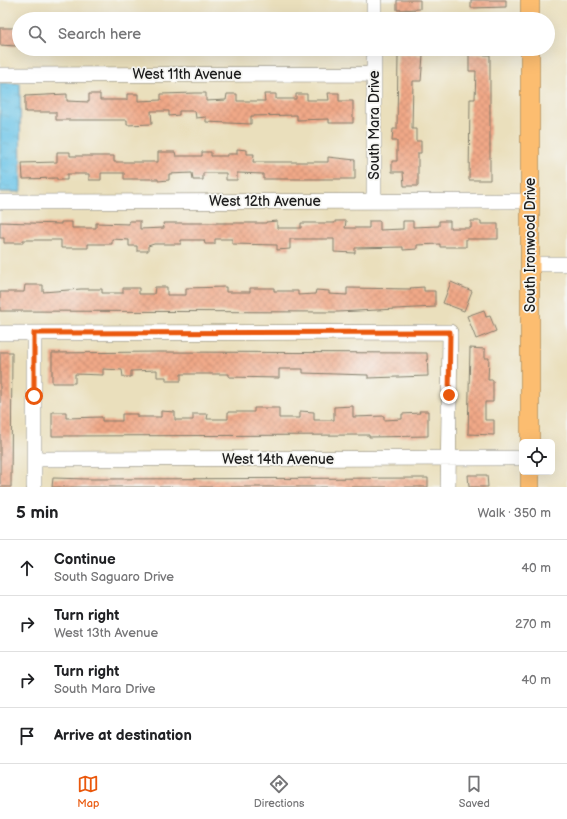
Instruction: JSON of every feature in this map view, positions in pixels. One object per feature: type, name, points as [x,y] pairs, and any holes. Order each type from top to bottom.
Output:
[{"type":"main road","points":[[530,0],[530,12]]},
{"type":"main road","name":"South Ironwood Drive","points":[[530,56],[530,439]]},
{"type":"main road","points":[[530,475],[530,487]]},
{"type":"street","points":[[374,0],[374,12]]},
{"type":"street","name":"South Mara Drive","points":[[374,56],[374,201]]},
{"type":"street","name":"West 11th Avenue","points":[[0,75],[374,74]]},
{"type":"street","name":"West 12th Avenue","points":[[0,202],[530,201]]},
{"type":"street","points":[[530,264],[567,264]]},
{"type":"street","points":[[0,333],[450,332],[448,487]]},
{"type":"street","points":[[34,333],[34,487]]},
{"type":"street","name":"West 14th Avenue","points":[[34,459],[519,458]]},
{"type":"water","points":[[0,83],[20,83],[21,192],[0,192]]},
{"type":"building","points":[[397,0],[420,0],[420,9],[397,10]]},
{"type":"building","points":[[471,0],[506,0],[506,7],[471,8]]},
{"type":"building","points":[[0,28],[12,28],[12,46],[0,45]]},
{"type":"building","points":[[398,56],[423,56],[421,81],[413,81],[412,129],[416,129],[416,141],[421,141],[421,153],[418,153],[418,186],[404,186],[403,172],[392,172],[392,161],[397,161],[397,141],[392,141],[393,129],[397,129]]},
{"type":"building","points":[[469,56],[490,56],[490,180],[469,180],[470,99],[475,99],[476,71],[469,71]]},
{"type":"building","points":[[206,93],[206,101],[226,100],[227,94],[237,94],[237,101],[265,101],[264,94],[276,94],[276,99],[296,99],[296,94],[307,94],[307,100],[329,100],[328,93],[339,93],[339,101],[353,101],[353,123],[329,123],[329,119],[297,120],[297,115],[251,116],[251,124],[206,122],[206,117],[196,118],[195,111],[179,111],[179,115],[169,116],[169,111],[151,111],[152,124],[127,125],[127,120],[56,120],[56,112],[25,112],[25,96],[67,94],[67,101],[89,102],[89,94],[100,94],[100,100],[127,100],[127,94],[138,94],[138,101],[161,100],[161,94]]},
{"type":"building","points":[[237,149],[247,150],[247,154],[254,154],[253,162],[328,162],[328,157],[355,160],[355,179],[263,179],[263,174],[237,173],[237,180],[226,180],[226,173],[203,173],[203,180],[193,180],[192,173],[169,174],[169,180],[158,181],[158,179],[124,179],[124,173],[101,173],[101,180],[89,180],[89,174],[67,174],[67,180],[57,180],[57,178],[23,179],[22,163],[57,162],[57,152],[70,152],[70,156],[114,156],[114,162],[158,162],[158,152],[175,152],[176,156],[202,156],[202,152],[211,152],[211,156],[227,156],[227,154],[237,154]]},
{"type":"building","points":[[129,221],[140,221],[140,229],[164,228],[163,223],[266,223],[277,221],[277,228],[301,228],[301,223],[335,223],[335,221],[346,221],[345,228],[369,228],[369,221],[380,221],[380,230],[403,229],[403,221],[413,221],[413,227],[439,226],[439,221],[450,221],[450,228],[471,228],[471,221],[481,221],[481,224],[498,224],[498,239],[466,239],[466,247],[440,247],[440,244],[417,245],[417,249],[403,250],[403,247],[355,248],[355,253],[334,252],[334,239],[290,239],[290,249],[277,250],[277,245],[232,244],[232,239],[215,239],[215,244],[205,244],[204,240],[181,240],[181,244],[154,244],[148,246],[148,251],[137,251],[137,246],[129,246],[129,240],[112,239],[112,244],[88,244],[88,248],[61,248],[61,240],[23,240],[23,243],[4,243],[4,238],[0,238],[0,222],[61,224],[61,222],[72,222],[72,228],[96,228],[96,223],[129,224]]},
{"type":"building","points":[[451,282],[472,291],[464,311],[443,303]]},
{"type":"building","points":[[25,285],[43,285],[43,292],[102,289],[102,293],[123,293],[123,288],[139,288],[139,294],[154,294],[155,287],[167,287],[167,295],[186,295],[186,288],[226,287],[226,292],[250,292],[250,288],[274,288],[274,291],[298,291],[298,295],[315,294],[316,290],[329,291],[329,294],[347,295],[347,288],[411,289],[410,288],[424,287],[424,291],[435,291],[435,307],[338,312],[0,311],[0,292],[24,292]]},
{"type":"building","points":[[484,310],[486,317],[490,316],[496,331],[476,339],[467,316]]},
{"type":"building","points":[[470,348],[485,349],[485,358],[489,358],[488,380],[493,380],[493,402],[485,402],[485,420],[494,420],[494,435],[468,434]]},
{"type":"building","points":[[0,352],[12,352],[11,487],[0,487]]},
{"type":"building","points":[[52,353],[427,353],[428,376],[368,378],[368,375],[303,373],[303,369],[279,369],[279,378],[229,377],[229,374],[181,374],[181,381],[166,381],[166,377],[157,377],[157,370],[131,371],[131,377],[123,377],[122,370],[103,369],[103,375],[75,374],[75,383],[52,383]]},
{"type":"building","points":[[353,406],[353,417],[384,416],[384,420],[402,419],[402,414],[428,411],[428,436],[52,436],[52,412],[66,412],[66,418],[102,417],[102,421],[122,421],[122,414],[137,414],[137,417],[161,417],[161,411],[175,412],[175,420],[193,420],[193,414],[208,414],[207,419],[228,419],[228,412],[254,412],[254,408],[279,408],[279,418],[300,418],[300,411],[314,412],[314,420],[334,420],[334,407]]},
{"type":"building","points":[[468,475],[487,475],[488,487],[469,487]]},
{"type":"building","points":[[53,478],[428,478],[428,487],[52,487]]},
{"type":"route","points":[[34,396],[34,333],[450,332],[449,395]]}]
